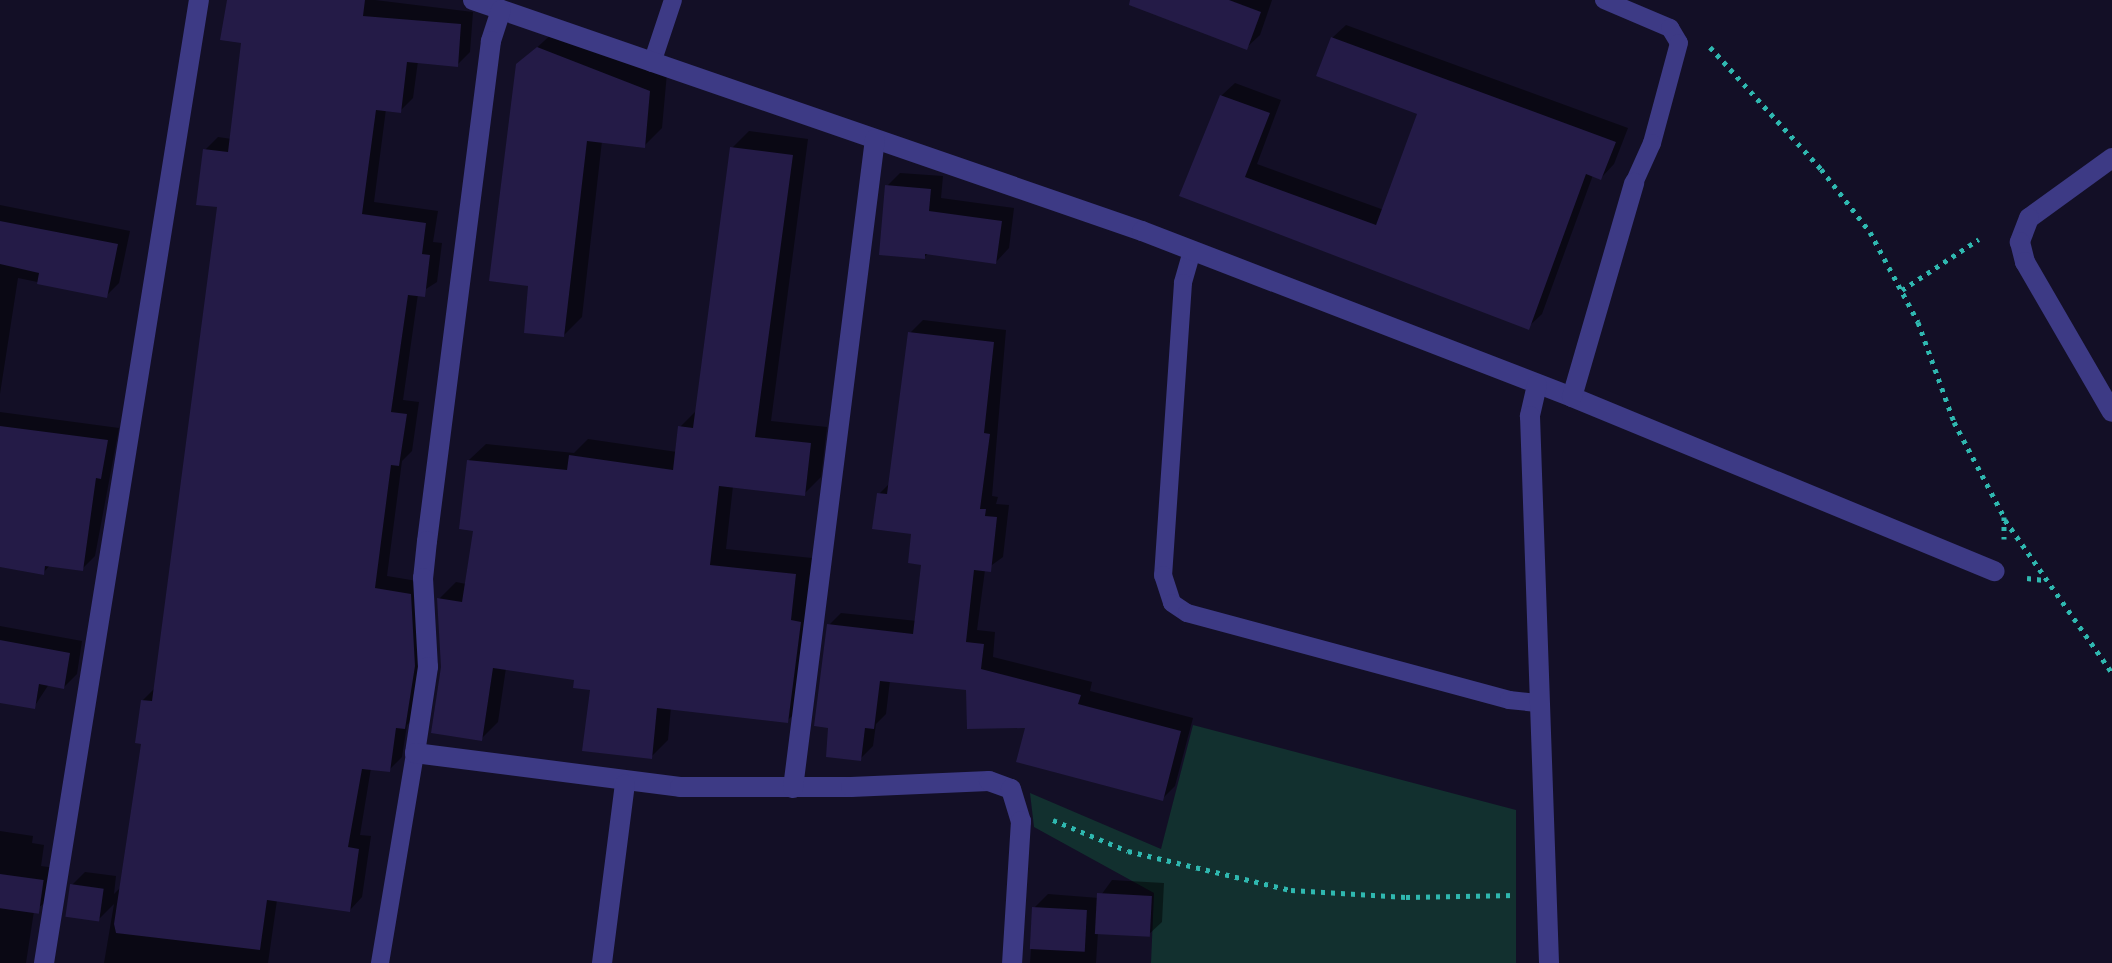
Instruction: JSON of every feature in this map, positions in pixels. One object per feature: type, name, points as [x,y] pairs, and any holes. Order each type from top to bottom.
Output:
[{"type":"street","points":[[44,963],[199,0]]},
{"type":"street","points":[[473,0],[1192,251],[1572,397],[1995,571]]},
{"type":"street","points":[[501,10],[491,41],[427,541],[423,578],[428,667],[415,753],[625,784],[793,788],[989,781],[1011,789],[1020,809],[1012,963]]},
{"type":"street","points":[[793,788],[875,139]]},
{"type":"street","points":[[2112,158],[2029,218],[2020,242],[2025,262],[2112,412]]},
{"type":"street","points":[[1572,397],[1634,183]]},
{"type":"street","points":[[1537,385],[1530,416],[1549,963]]},
{"type":"street","points":[[602,963],[625,784]]},
{"type":"lane","points":[[652,63],[673,0]]},
{"type":"lane","points":[[1604,0],[1657,21],[1678,35],[1678,53],[1652,143],[1634,183]]},
{"type":"lane","points":[[1192,251],[1183,283],[1163,575],[1172,603],[1217,621],[1509,700],[1540,703]]},
{"type":"lane","points":[[380,963],[415,753]]},
{"type":"path","points":[[1678,35],[1701,38],[1740,76],[1851,205],[1902,290],[1954,422],[2004,517],[2112,673]]},
{"type":"path","points":[[1902,290],[1979,239]]},
{"type":"path","points":[[1995,571],[2004,517]]},
{"type":"path","points":[[1020,809],[1128,851],[1291,890],[1406,897],[1545,891]]},
{"type":"green space","points":[[1193,725],[1516,810],[1516,963],[1151,963],[1154,893],[1034,827],[1030,793],[1161,849]]},
{"type":"building","points":[[227,0],[365,0],[363,16],[461,24],[458,67],[407,62],[401,113],[376,110],[362,214],[426,223],[422,254],[430,255],[425,297],[408,295],[391,412],[407,414],[399,466],[391,465],[375,588],[411,594],[415,666],[405,729],[396,728],[390,772],[362,769],[348,847],[359,849],[350,912],[267,900],[260,950],[116,933],[114,924],[141,744],[135,743],[141,700],[152,701],[217,207],[196,205],[203,149],[228,152],[241,43],[220,40]]},
{"type":"building","points":[[1130,0],[1229,0],[1261,12],[1247,50],[1129,5]]},
{"type":"building","points":[[1331,37],[1616,142],[1601,180],[1586,174],[1529,330],[1179,196],[1220,95],[1270,113],[1245,177],[1376,225],[1417,114],[1316,76]]},
{"type":"building","points":[[537,47],[650,91],[645,148],[587,141],[564,337],[524,333],[528,286],[489,281],[516,64]]},
{"type":"building","points":[[730,147],[793,155],[755,437],[811,443],[805,496],[719,486],[710,565],[796,574],[791,620],[801,622],[788,723],[657,708],[652,759],[582,751],[590,690],[573,688],[574,680],[493,668],[482,741],[431,733],[441,667],[437,598],[462,602],[473,531],[459,529],[467,460],[567,470],[569,455],[673,470],[678,426],[693,428]]},
{"type":"building","points":[[885,185],[931,189],[929,211],[1002,221],[996,264],[925,254],[925,259],[879,255]]},
{"type":"building","points":[[0,221],[118,244],[107,298],[37,284],[39,273],[0,264]]},
{"type":"building","points":[[908,332],[994,342],[984,433],[990,434],[980,509],[986,509],[985,516],[997,517],[991,572],[974,570],[966,642],[984,644],[981,669],[1081,695],[1078,704],[1181,731],[1163,801],[1016,762],[1025,728],[967,729],[966,690],[880,681],[874,729],[865,728],[861,761],[826,757],[828,728],[814,726],[827,624],[913,634],[921,565],[908,563],[911,534],[872,529],[877,493],[887,494]]},
{"type":"building","points":[[0,426],[108,440],[101,479],[96,478],[83,571],[45,566],[44,575],[0,567]]},
{"type":"building","points":[[0,640],[70,653],[64,689],[39,684],[35,709],[0,703]]},
{"type":"building","points":[[0,874],[44,880],[39,914],[0,908]]},
{"type":"building","points":[[70,884],[104,889],[99,921],[65,917]]},
{"type":"building","points":[[1097,893],[1152,896],[1150,937],[1095,934]]},
{"type":"building","points":[[1032,907],[1087,910],[1085,952],[1030,949]]}]
